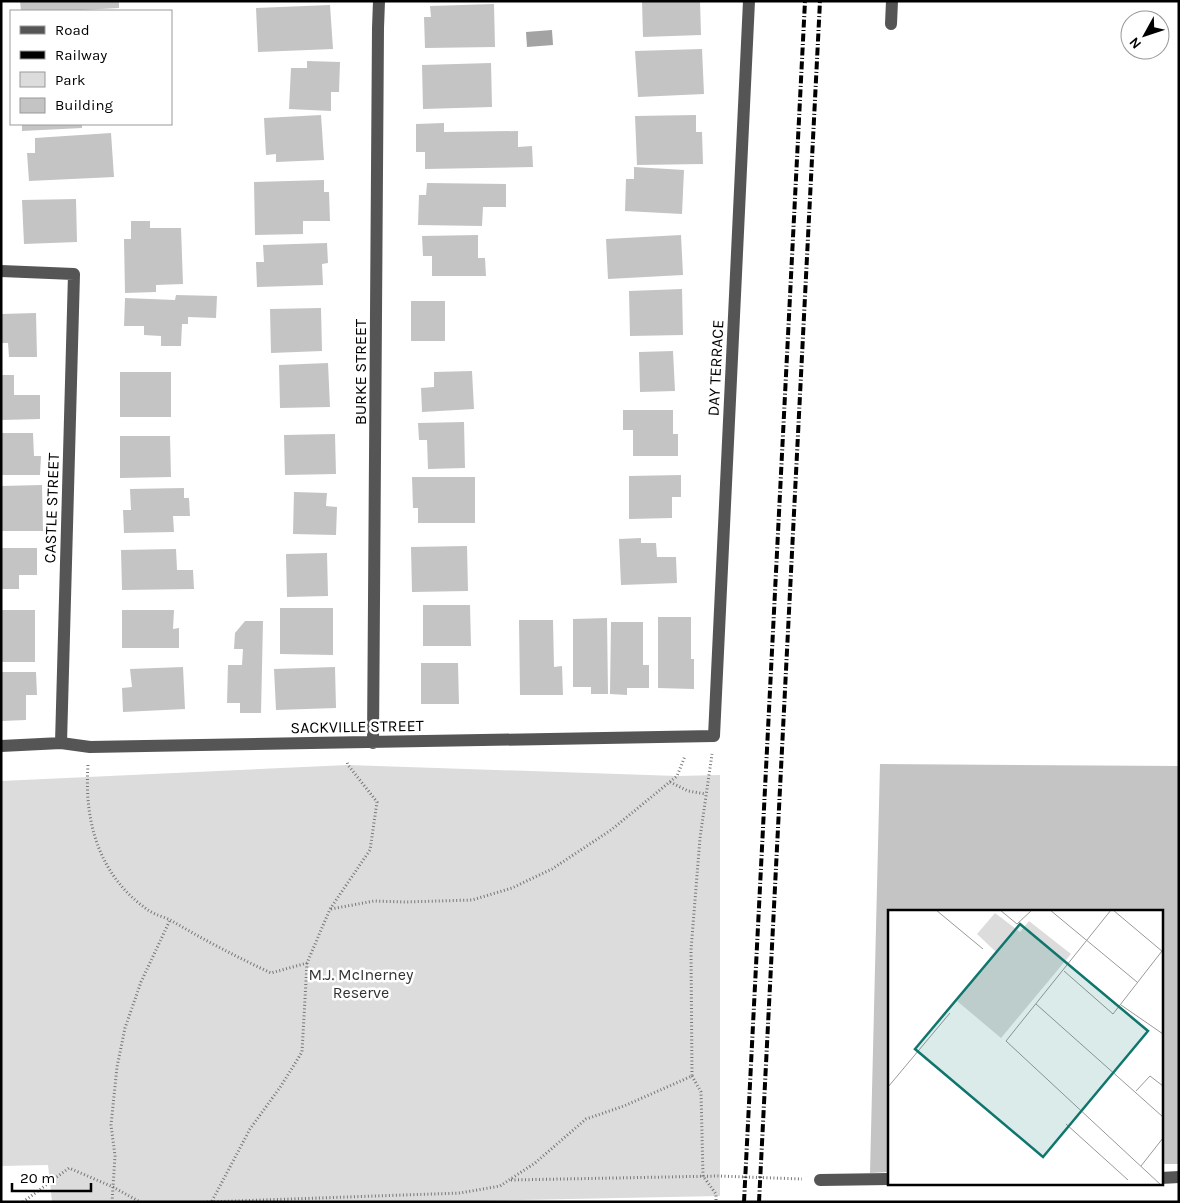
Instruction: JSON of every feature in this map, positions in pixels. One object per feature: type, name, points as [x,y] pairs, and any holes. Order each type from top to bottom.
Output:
[{"type":"street","name":"BURKE STREET","points":[[374,743],[379,1]]},
{"type":"street","name":"DAY TERRACE","points":[[714,736],[749,1]]},
{"type":"street","points":[[891,24],[892,1]]},
{"type":"street","name":"CASTLE STREET","points":[[1,271],[74,274],[61,743]]},
{"type":"street","name":"SACKVILLE STREET","points":[[1,746],[61,743],[90,747],[714,736]]},
{"type":"street","points":[[1162,1178],[1179,1177]]},
{"type":"street","points":[[820,1180],[888,1180]]},
{"type":"path","points":[[330,909],[374,901],[472,900],[512,888],[552,869],[611,830],[677,776],[693,736]]},
{"type":"path","points":[[714,736],[700,838],[691,950],[692,1076],[701,1092],[702,1176],[716,1194],[716,1202]]},
{"type":"path","points":[[209,1201],[250,1129],[281,1086],[302,1052],[307,963],[330,909],[370,850],[377,802],[348,765],[344,742]]},
{"type":"path","points":[[90,747],[87,780],[89,814],[94,837],[105,864],[126,890],[148,911],[170,920],[199,938],[270,973],[307,963]]},
{"type":"path","points":[[670,782],[688,791],[706,794]]},
{"type":"path","points":[[112,1202],[115,1156],[112,1125],[117,1067],[125,1028],[141,982],[170,920]]},
{"type":"path","points":[[209,1201],[294,1200],[460,1193],[500,1186],[535,1163],[586,1119],[624,1106],[692,1076]]},
{"type":"path","points":[[22,1202],[69,1168],[113,1187],[140,1202]]},
{"type":"path","points":[[510,1180],[702,1176],[820,1180]]},
{"type":"green space","name":"M.J. McInerney Reserve","points":[[348,765],[677,776],[720,775],[720,1196],[426,1202],[52,1202],[48,1165],[1,1166],[1,781]]},
{"type":"shaded area","points":[[552,30],[553,45],[527,47],[526,32]]},
{"type":"building","points":[[20,1],[119,1],[119,8],[21,10]]},
{"type":"building","points":[[642,1],[700,1],[701,35],[643,37]]},
{"type":"building","points":[[494,4],[495,47],[425,48],[424,17],[431,17],[430,6]]},
{"type":"building","points":[[330,5],[333,49],[258,52],[256,8]]},
{"type":"building","points":[[702,49],[704,94],[638,97],[635,51]]},
{"type":"building","points":[[307,61],[340,62],[339,92],[331,92],[331,111],[289,109],[291,68],[307,68]]},
{"type":"building","points":[[491,63],[492,107],[423,109],[422,65]]},
{"type":"building","points":[[321,115],[324,160],[276,162],[276,154],[266,155],[264,118]]},
{"type":"building","points":[[696,115],[696,132],[702,132],[703,164],[637,165],[635,116]]},
{"type":"building","points":[[444,123],[444,132],[518,131],[518,147],[532,146],[533,167],[425,169],[425,152],[416,152],[416,124]]},
{"type":"building","points":[[22,125],[82,125],[82,128],[22,131]]},
{"type":"building","points":[[111,133],[114,177],[29,181],[27,153],[35,153],[35,138]]},
{"type":"building","points":[[634,167],[684,170],[682,214],[625,211],[626,179],[634,179]]},
{"type":"building","points":[[324,180],[324,192],[329,192],[330,221],[303,221],[303,234],[255,235],[254,182]]},
{"type":"building","points":[[427,183],[506,184],[506,207],[483,207],[482,226],[418,225],[419,195],[426,195]]},
{"type":"building","points":[[76,199],[77,242],[24,244],[22,200]]},
{"type":"building","points":[[131,221],[150,221],[150,228],[181,228],[183,284],[156,285],[156,292],[125,293],[124,239],[131,239]]},
{"type":"building","points":[[478,235],[478,258],[485,258],[486,276],[432,276],[432,256],[423,256],[422,236]]},
{"type":"building","points":[[681,235],[683,275],[608,279],[606,239]]},
{"type":"building","points":[[327,243],[328,263],[322,264],[323,285],[257,287],[256,262],[264,262],[263,245]]},
{"type":"building","points":[[682,289],[683,335],[630,336],[629,291]]},
{"type":"building","points":[[176,295],[217,296],[216,318],[188,317],[188,324],[182,324],[181,346],[161,346],[161,336],[144,335],[144,326],[124,326],[125,298],[175,300]]},
{"type":"building","points":[[411,301],[445,301],[445,341],[411,341]]},
{"type":"building","points":[[321,308],[322,351],[271,353],[270,309]]},
{"type":"building","points":[[36,313],[37,357],[9,357],[8,343],[1,343],[1,314]]},
{"type":"building","points":[[673,351],[675,391],[640,392],[639,352]]},
{"type":"building","points":[[328,363],[330,407],[280,408],[279,365]]},
{"type":"building","points":[[472,371],[474,409],[422,412],[421,388],[434,387],[434,372]]},
{"type":"building","points":[[120,372],[171,372],[171,417],[120,417]]},
{"type":"building","points":[[1,375],[14,375],[14,395],[40,395],[40,419],[1,420]]},
{"type":"building","points":[[623,410],[673,410],[673,434],[678,434],[678,456],[633,456],[633,430],[623,430]]},
{"type":"building","points":[[464,422],[465,468],[428,469],[427,440],[419,440],[418,423]]},
{"type":"building","points":[[1,433],[33,433],[34,456],[41,456],[40,475],[1,475]]},
{"type":"building","points":[[335,434],[336,474],[285,475],[284,435]]},
{"type":"building","points":[[120,436],[170,436],[171,477],[120,478]]},
{"type":"building","points":[[681,475],[681,497],[672,497],[672,518],[629,519],[629,476]]},
{"type":"building","points":[[412,477],[475,477],[475,523],[418,523],[418,508],[413,508]]},
{"type":"building","points":[[42,485],[43,531],[1,531],[1,486]]},
{"type":"building","points":[[184,488],[184,498],[189,498],[190,516],[173,516],[174,532],[124,533],[123,510],[131,510],[130,489]]},
{"type":"building","points":[[294,492],[327,493],[326,506],[337,507],[336,535],[293,534]]},
{"type":"building","points":[[641,538],[641,543],[656,543],[657,557],[676,557],[677,583],[621,585],[619,539]]},
{"type":"building","points":[[467,546],[468,591],[412,592],[411,547]]},
{"type":"building","points":[[1,548],[37,548],[37,575],[19,575],[19,589],[1,589]]},
{"type":"building","points":[[176,549],[177,570],[193,570],[194,589],[122,590],[121,550]]},
{"type":"building","points":[[327,553],[328,596],[287,597],[286,554]]},
{"type":"building","points":[[423,605],[470,605],[471,646],[423,646]]},
{"type":"building","points":[[280,608],[333,608],[333,655],[280,654]]},
{"type":"building","points":[[1,610],[35,610],[35,662],[1,662]]},
{"type":"building","points":[[122,610],[174,610],[173,629],[179,628],[179,648],[122,648]]},
{"type":"building","points":[[658,617],[691,617],[691,659],[694,659],[694,689],[658,688]]},
{"type":"building","points":[[607,618],[608,694],[591,694],[591,687],[573,687],[573,619]]},
{"type":"building","points":[[519,620],[553,620],[554,667],[562,666],[563,695],[520,695]]},
{"type":"building","points":[[245,621],[263,621],[261,713],[240,713],[240,703],[227,703],[228,665],[242,665],[243,649],[234,649],[235,633]]},
{"type":"building","points":[[611,622],[643,622],[643,665],[649,665],[649,688],[627,688],[627,695],[610,694]]},
{"type":"building","points":[[421,663],[458,663],[459,704],[421,704]]},
{"type":"building","points":[[183,667],[185,709],[123,712],[122,688],[132,687],[130,669]]},
{"type":"building","points":[[335,667],[336,708],[276,710],[274,669]]},
{"type":"building","points":[[1,672],[36,672],[37,695],[26,695],[26,720],[1,721]]},
{"type":"building","points":[[880,764],[1179,766],[1179,1164],[1162,1164],[1162,910],[888,910],[888,1172],[870,1173]]},
{"type":"railway","points":[[744,1202],[805,1]]},
{"type":"railway","points":[[759,1202],[820,1]]}]
